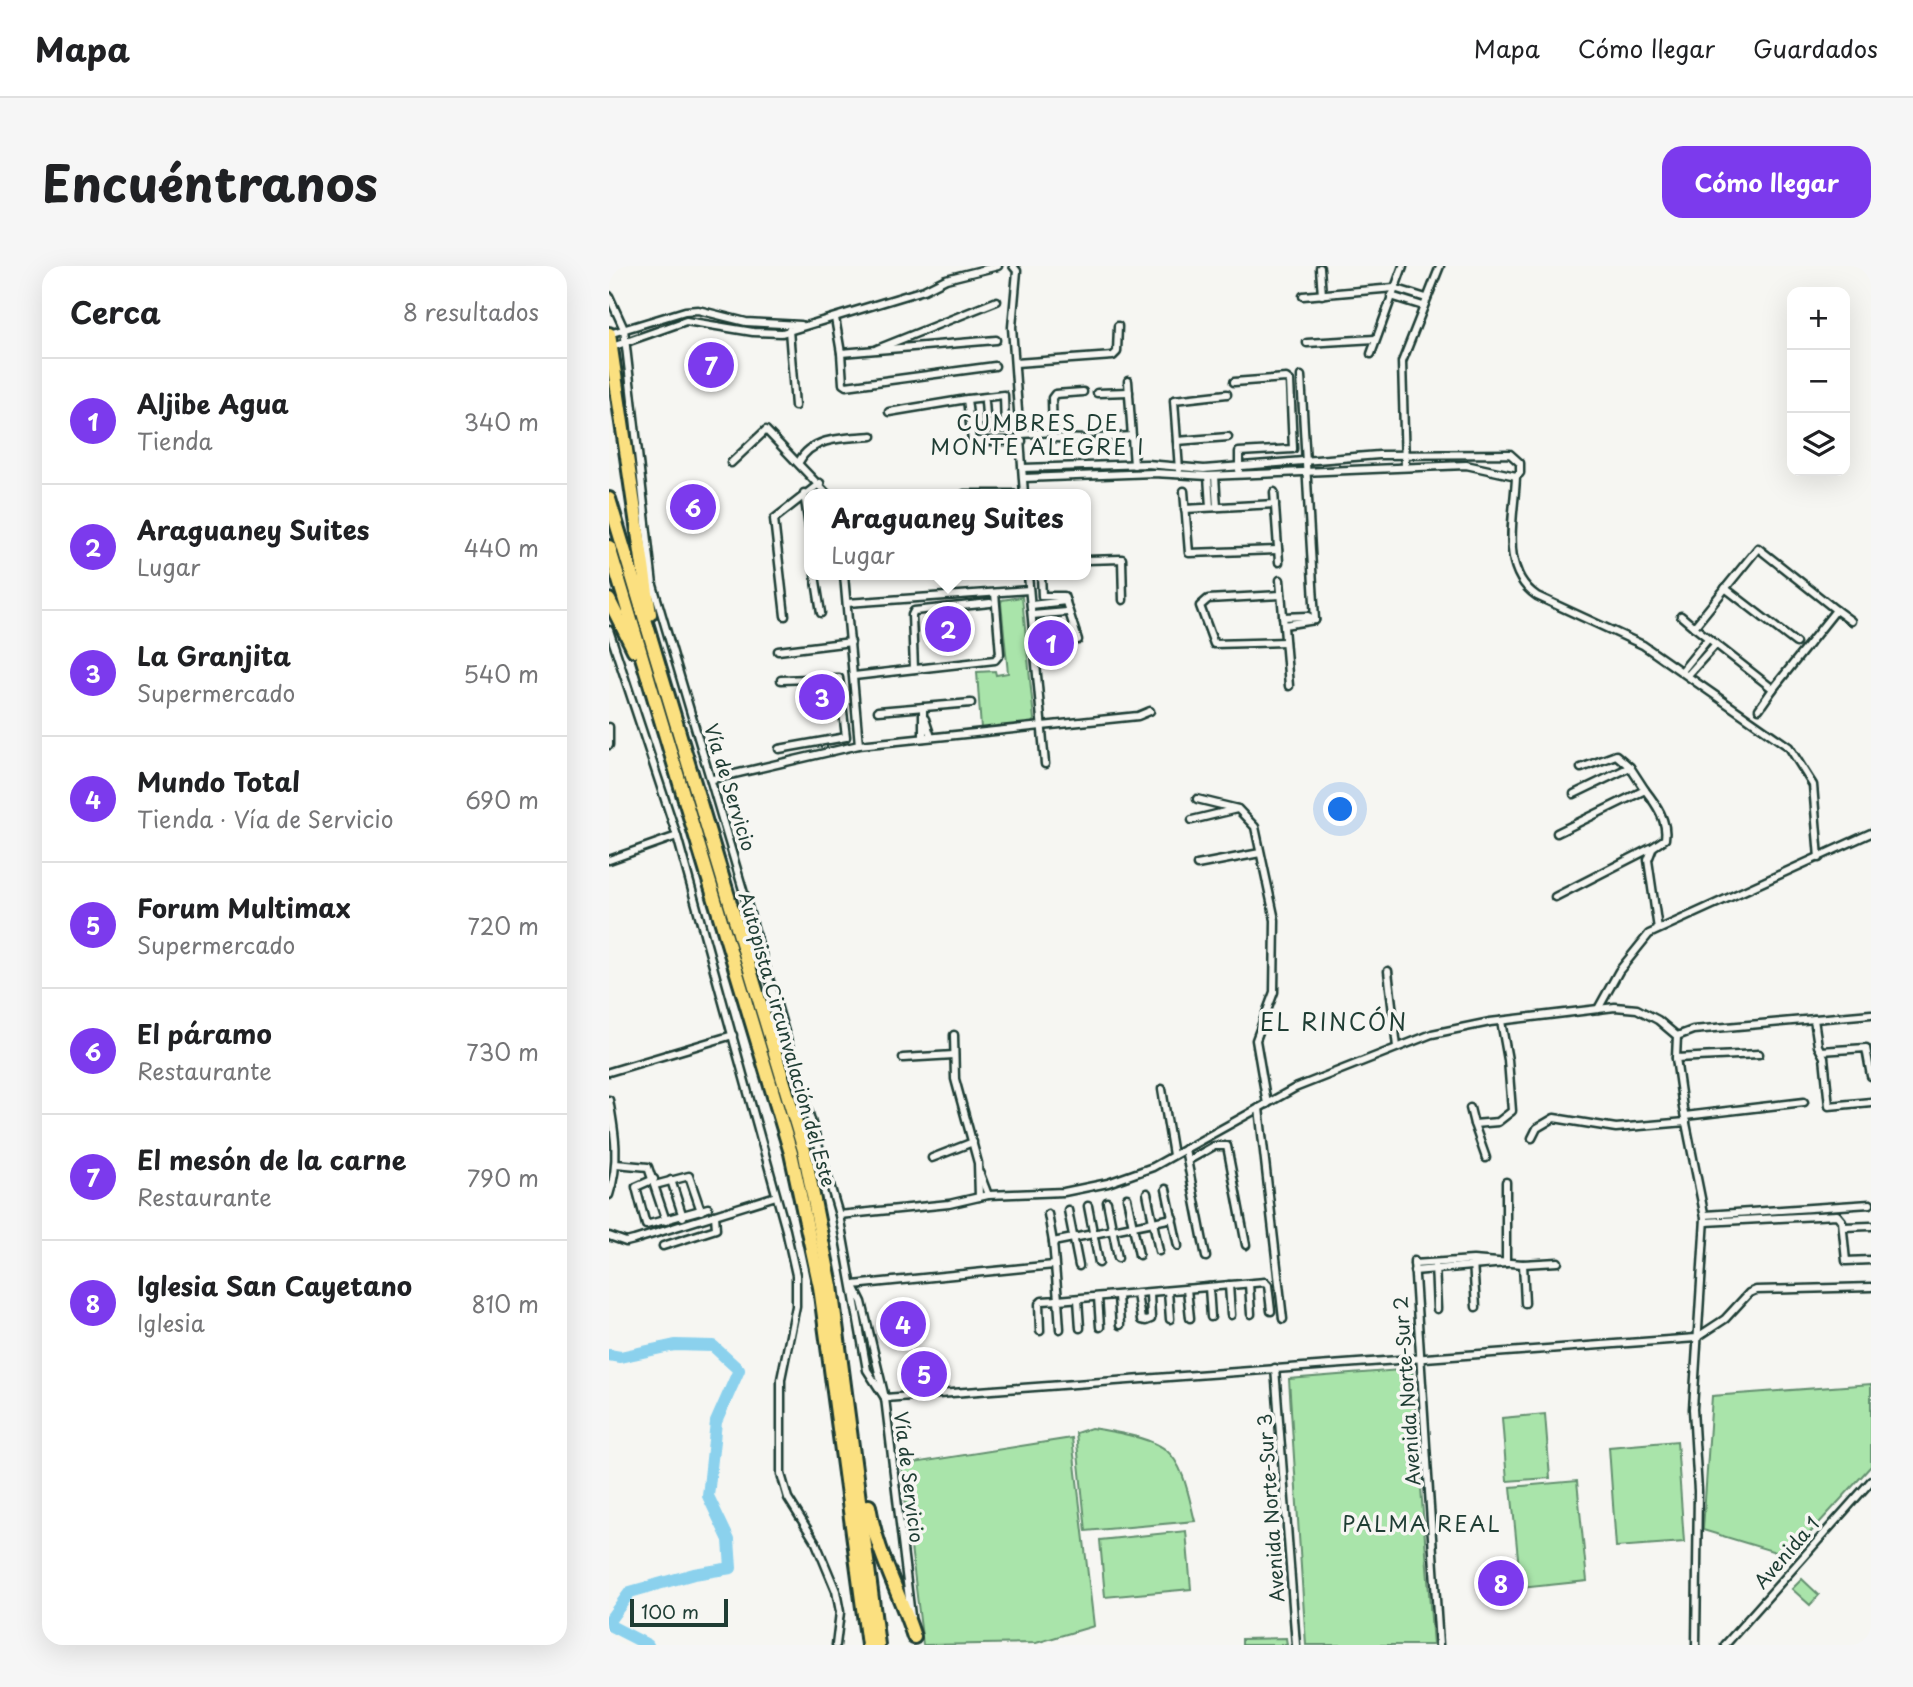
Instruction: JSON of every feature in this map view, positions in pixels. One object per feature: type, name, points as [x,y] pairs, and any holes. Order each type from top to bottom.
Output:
[{"type":"highway","points":[[611,341],[651,668]]},
{"type":"highway","name":"Autopista Circunvalación del Este","points":[[609,499],[651,668],[791,1153],[820,1287],[868,1645]]},
{"type":"highway","name":"Autopista Circunvalación del Este","points":[[609,547],[651,668],[804,1150],[831,1286],[878,1645]]},
{"type":"highway","points":[[609,600],[651,668]]},
{"type":"highway","points":[[854,1449],[872,1525],[914,1641]]},
{"type":"street","points":[[611,341],[625,340],[686,321],[753,332],[789,330],[924,290],[946,279],[998,266]]},
{"type":"street","points":[[1013,266],[1017,271],[1012,327],[1024,489]]},
{"type":"street","points":[[1371,354],[1403,266]]},
{"type":"street","points":[[1405,466],[1402,362],[1440,266]]},
{"type":"street","points":[[1320,268],[1322,295]]},
{"type":"street","points":[[1303,296],[1392,292],[1424,302]]},
{"type":"street","name":"Vía de Servicio","points":[[609,296],[624,329],[653,585],[713,779],[839,1215],[867,1370],[885,1398],[914,1641]]},
{"type":"street","points":[[869,352],[997,301]]},
{"type":"street","points":[[611,341],[624,329],[685,311],[698,310],[746,322],[807,325]]},
{"type":"street","points":[[685,311],[686,321]]},
{"type":"street","points":[[835,318],[843,384],[846,386],[995,366]]},
{"type":"street","points":[[1016,363],[1113,356],[1117,352],[1118,326]]},
{"type":"street","points":[[789,330],[795,406]]},
{"type":"street","points":[[1307,343],[1375,338]]},
{"type":"street","points":[[841,354],[996,340]]},
{"type":"street","points":[[1284,621],[1315,620],[1301,376]]},
{"type":"street","points":[[1234,382],[1286,378],[1290,381],[1293,449],[1239,452],[1239,471]]},
{"type":"street","points":[[1128,381],[1133,465]]},
{"type":"street","points":[[1083,392],[1055,394],[1052,398],[1053,432],[1054,440],[1088,439]]},
{"type":"street","points":[[1097,393],[1129,392]]},
{"type":"street","points":[[1179,471],[1174,400],[1227,394]]},
{"type":"street","points":[[968,399],[1005,395],[1005,428],[987,428],[985,402]]},
{"type":"street","points":[[890,412],[967,399],[972,441],[1053,432]]},
{"type":"street","points":[[731,463],[766,430],[824,489]]},
{"type":"street","points":[[799,462],[804,452],[820,443],[872,436]]},
{"type":"street","points":[[1099,439],[1132,436]]},
{"type":"street","points":[[1177,441],[1228,437]]},
{"type":"street","points":[[1023,468],[1133,465],[1212,476],[1328,458],[1405,454],[1510,454],[1520,463],[1520,473],[1516,476],[1511,552],[1515,570],[1524,585],[1537,596],[1643,645],[1787,745],[1802,764],[1814,790],[1819,858]]},
{"type":"street","points":[[1024,478],[1179,471],[1305,471],[1466,465],[1516,476]]},
{"type":"street","points":[[1212,476],[1213,507]]},
{"type":"street","points":[[810,489],[820,483]]},
{"type":"street","points":[[1184,491],[1189,553],[1278,550]]},
{"type":"street","points":[[1274,492],[1279,562]]},
{"type":"street","points":[[785,616],[774,519],[804,493]]},
{"type":"street","points":[[1185,509],[1275,504]]},
{"type":"street","points":[[1694,627],[1758,548],[1851,621]]},
{"type":"street","points":[[1091,560],[1122,559],[1123,600]]},
{"type":"street","points":[[816,580],[821,613]]},
{"type":"street","points":[[845,580],[859,745]]},
{"type":"street","points":[[1028,580],[1045,764]]},
{"type":"street","points":[[1041,580],[1042,596],[1064,596],[1078,640]]},
{"type":"street","points":[[1280,580],[1289,686]]},
{"type":"street","points":[[1725,588],[1796,643]]},
{"type":"street","points":[[847,603],[1029,590]]},
{"type":"street","points":[[854,676],[998,658],[995,593]]},
{"type":"street","points":[[1281,595],[1208,599],[1200,606],[1214,644],[1285,642]]},
{"type":"street","points":[[1031,605],[1066,601]]},
{"type":"street","points":[[915,669],[914,611],[990,603]]},
{"type":"street","points":[[1759,709],[1836,610]]},
{"type":"street","points":[[1031,615],[1067,612]]},
{"type":"street","points":[[1681,616],[1773,689]]},
{"type":"street","points":[[609,631],[677,836],[796,1275],[794,1324],[781,1379],[781,1474],[788,1498],[816,1543],[836,1591],[839,1612],[836,1645]]},
{"type":"street","points":[[1685,673],[1708,639]]},
{"type":"street","points":[[778,651],[851,642]]},
{"type":"street","points":[[1685,673],[1715,645]]},
{"type":"street","points":[[779,750],[846,737],[839,678],[781,680]]},
{"type":"street","points":[[878,711],[971,703]]},
{"type":"street","points":[[923,707],[927,738]]},
{"type":"street","points":[[713,779],[859,745],[1138,716],[1150,711]]},
{"type":"street","points":[[609,727],[609,745]]},
{"type":"street","points":[[840,738],[842,749]]},
{"type":"street","points":[[1555,897],[1665,839],[1666,834],[1656,806],[1630,767],[1616,755],[1581,768]]},
{"type":"street","points":[[1574,794],[1630,767]]},
{"type":"street","points":[[1557,833],[1645,790]]},
{"type":"street","points":[[1197,799],[1238,808],[1252,820],[1260,853],[1275,920],[1274,992],[1256,1040],[1267,1104]]},
{"type":"street","points":[[1192,820],[1238,808]]},
{"type":"street","points":[[1598,1009],[1606,989],[1639,944],[1658,929],[1871,833]]},
{"type":"street","points":[[609,860],[677,836]]},
{"type":"street","points":[[1653,847],[1648,862],[1658,929]]},
{"type":"street","points":[[1197,865],[1260,853]]},
{"type":"street","points":[[1633,857],[1648,862]]},
{"type":"street","points":[[1388,971],[1397,1047]]},
{"type":"street","points":[[839,1215],[949,1204],[988,1195],[1064,1192],[1108,1183],[1153,1167],[1295,1088],[1432,1034],[1501,1021],[1598,1009],[1637,1009],[1658,1020],[1677,1036],[1677,1058],[1686,1119],[1705,1218],[1693,1420],[1698,1491],[1696,1645]]},
{"type":"street","points":[[1677,1036],[1690,1030],[1871,1014]]},
{"type":"street","points":[[1814,1019],[1829,1106]]},
{"type":"street","points":[[1475,1124],[1497,1122],[1512,1111],[1509,1060],[1501,1021]]},
{"type":"street","points":[[609,1072],[733,1035]]},
{"type":"street","points":[[954,1035],[957,1093],[973,1142],[979,1174],[979,1197]]},
{"type":"street","points":[[1821,1051],[1866,1048],[1871,1076]]},
{"type":"street","points":[[1677,1058],[1759,1054]]},
{"type":"street","points":[[903,1058],[954,1055]]},
{"type":"street","points":[[1162,1090],[1173,1156]]},
{"type":"street","points":[[609,1100],[615,1131],[615,1164],[609,1195]]},
{"type":"street","points":[[1532,1138],[1537,1128],[1553,1118],[1616,1128],[1804,1102]]},
{"type":"street","points":[[1821,1106],[1871,1102]]},
{"type":"street","points":[[1258,1108],[1283,1319]]},
{"type":"street","points":[[1470,1108],[1486,1158]]},
{"type":"street","points":[[932,1158],[973,1142]]},
{"type":"street","points":[[1189,1160],[1214,1146],[1227,1146],[1246,1245]]},
{"type":"street","points":[[1185,1149],[1206,1257]]},
{"type":"street","points":[[615,1164],[646,1166],[655,1182],[666,1221]]},
{"type":"street","points":[[979,1174],[988,1195]]},
{"type":"street","points":[[689,1176],[705,1210],[650,1225],[644,1222],[636,1187],[655,1182],[689,1176]]},
{"type":"street","points":[[671,1181],[683,1217]]},
{"type":"street","points":[[1506,1182],[1506,1263]]},
{"type":"street","points":[[1166,1189],[1178,1246]]},
{"type":"street","points":[[1147,1193],[1159,1251]]},
{"type":"street","points":[[609,1236],[626,1242],[776,1196]]},
{"type":"street","points":[[1127,1198],[1139,1255]]},
{"type":"street","points":[[1107,1202],[1118,1258]]},
{"type":"street","points":[[1705,1218],[1870,1204]]},
{"type":"street","points":[[1088,1206],[1100,1263]]},
{"type":"street","points":[[1068,1210],[1079,1266]]},
{"type":"street","points":[[1048,1214],[1060,1329]]},
{"type":"street","points":[[663,1246],[716,1229],[715,1215]]},
{"type":"street","points":[[1705,1218],[1837,1215],[1843,1227],[1846,1261]]},
{"type":"street","points":[[1053,1242],[1173,1219]]},
{"type":"street","points":[[1843,1227],[1871,1226]]},
{"type":"street","points":[[1837,1262],[1871,1260]]},
{"type":"street","points":[[1437,1309],[1435,1265],[1558,1262]]},
{"type":"street","points":[[1473,1263],[1476,1307]]},
{"type":"street","points":[[1523,1264],[1525,1303]]},
{"type":"street","points":[[1054,1265],[853,1284],[862,1301],[872,1355],[885,1398],[1696,1338],[1725,1319],[1749,1293],[1756,1290],[1871,1287]]},
{"type":"street","name":"Avenida Norte-Sur 2","points":[[1435,1265],[1414,1265],[1418,1359],[1439,1645]]},
{"type":"street","points":[[1040,1331],[1039,1301],[1268,1282],[1271,1311]]},
{"type":"street","points":[[1248,1284],[1251,1314]]},
{"type":"street","points":[[1229,1285],[1231,1315]]},
{"type":"street","points":[[1209,1287],[1211,1317]]},
{"type":"street","points":[[1187,1289],[1190,1318]]},
{"type":"street","points":[[1168,1291],[1170,1319]]},
{"type":"street","points":[[1137,1294],[1141,1320],[1146,1321],[1151,1319],[1150,1293]]},
{"type":"street","points":[[1118,1296],[1120,1325]]},
{"type":"street","points":[[1098,1297],[1100,1327]]},
{"type":"street","points":[[1078,1298],[1080,1328]]},
{"type":"street","points":[[863,1353],[872,1355]]},
{"type":"street","name":"Avenida Norte-Sur 3","points":[[1275,1368],[1296,1645]]},
{"type":"street","name":"Avenida 1","points":[[1725,1645],[1871,1481]]},
{"type":"green space","points":[[1022,597],[1034,720],[1030,725],[981,729],[977,672],[995,671],[996,675],[1008,673],[1001,603],[1002,600]]},
{"type":"green space","points":[[1412,1369],[1433,1645],[1306,1645],[1289,1379]]},
{"type":"green space","points":[[1871,1384],[1871,1466],[1789,1556],[1703,1530],[1712,1396]]},
{"type":"green space","points":[[1545,1414],[1550,1478],[1507,1481],[1502,1418]]},
{"type":"green space","points":[[1091,1428],[1141,1438],[1166,1450],[1182,1474],[1195,1521],[1086,1531],[1076,1433]]},
{"type":"green space","points":[[1072,1438],[1094,1626],[1036,1643],[923,1645],[901,1465]]},
{"type":"green space","points":[[1677,1441],[1684,1542],[1616,1547],[1609,1447]]},
{"type":"green space","points":[[1577,1481],[1587,1581],[1521,1588],[1511,1487]]},
{"type":"green space","points":[[1186,1531],[1191,1589],[1105,1597],[1100,1540]]},
{"type":"green space","points":[[1802,1579],[1819,1595],[1810,1605],[1792,1589]]},
{"type":"green space","points":[[1286,1638],[1287,1645],[1242,1645],[1242,1639]]},
{"type":"waterway","points":[[609,1355],[620,1357],[675,1345],[713,1346],[739,1370],[716,1422],[708,1496],[729,1540],[731,1568],[694,1574],[630,1592],[609,1621]]},
{"type":"waterway","points":[[609,1625],[648,1645]]},
{"type":"place","name":"El mesón de la carne","points":[[711,365]]},
{"type":"place","name":"El páramo","points":[[693,507]]},
{"type":"place","name":"Araguaney Suites","points":[[948,629]]},
{"type":"place","name":"Aljibe Agua","points":[[1051,643]]},
{"type":"place","name":"La Granjita","points":[[822,697]]},
{"type":"place","name":"Mundo Total","points":[[903,1324]]},
{"type":"place","name":"Forum Multimax","points":[[924,1374]]},
{"type":"place","name":"Iglesia San Cayetano","points":[[1501,1583]]},
{"type":"district","name":"CUMBRES DE MONTE ALEGRE I","points":[[1038,434]]},
{"type":"district","name":"EL RINCÓN","points":[[1334,1021]]},
{"type":"district","name":"PALMA REAL","points":[[1422,1523]]}]
